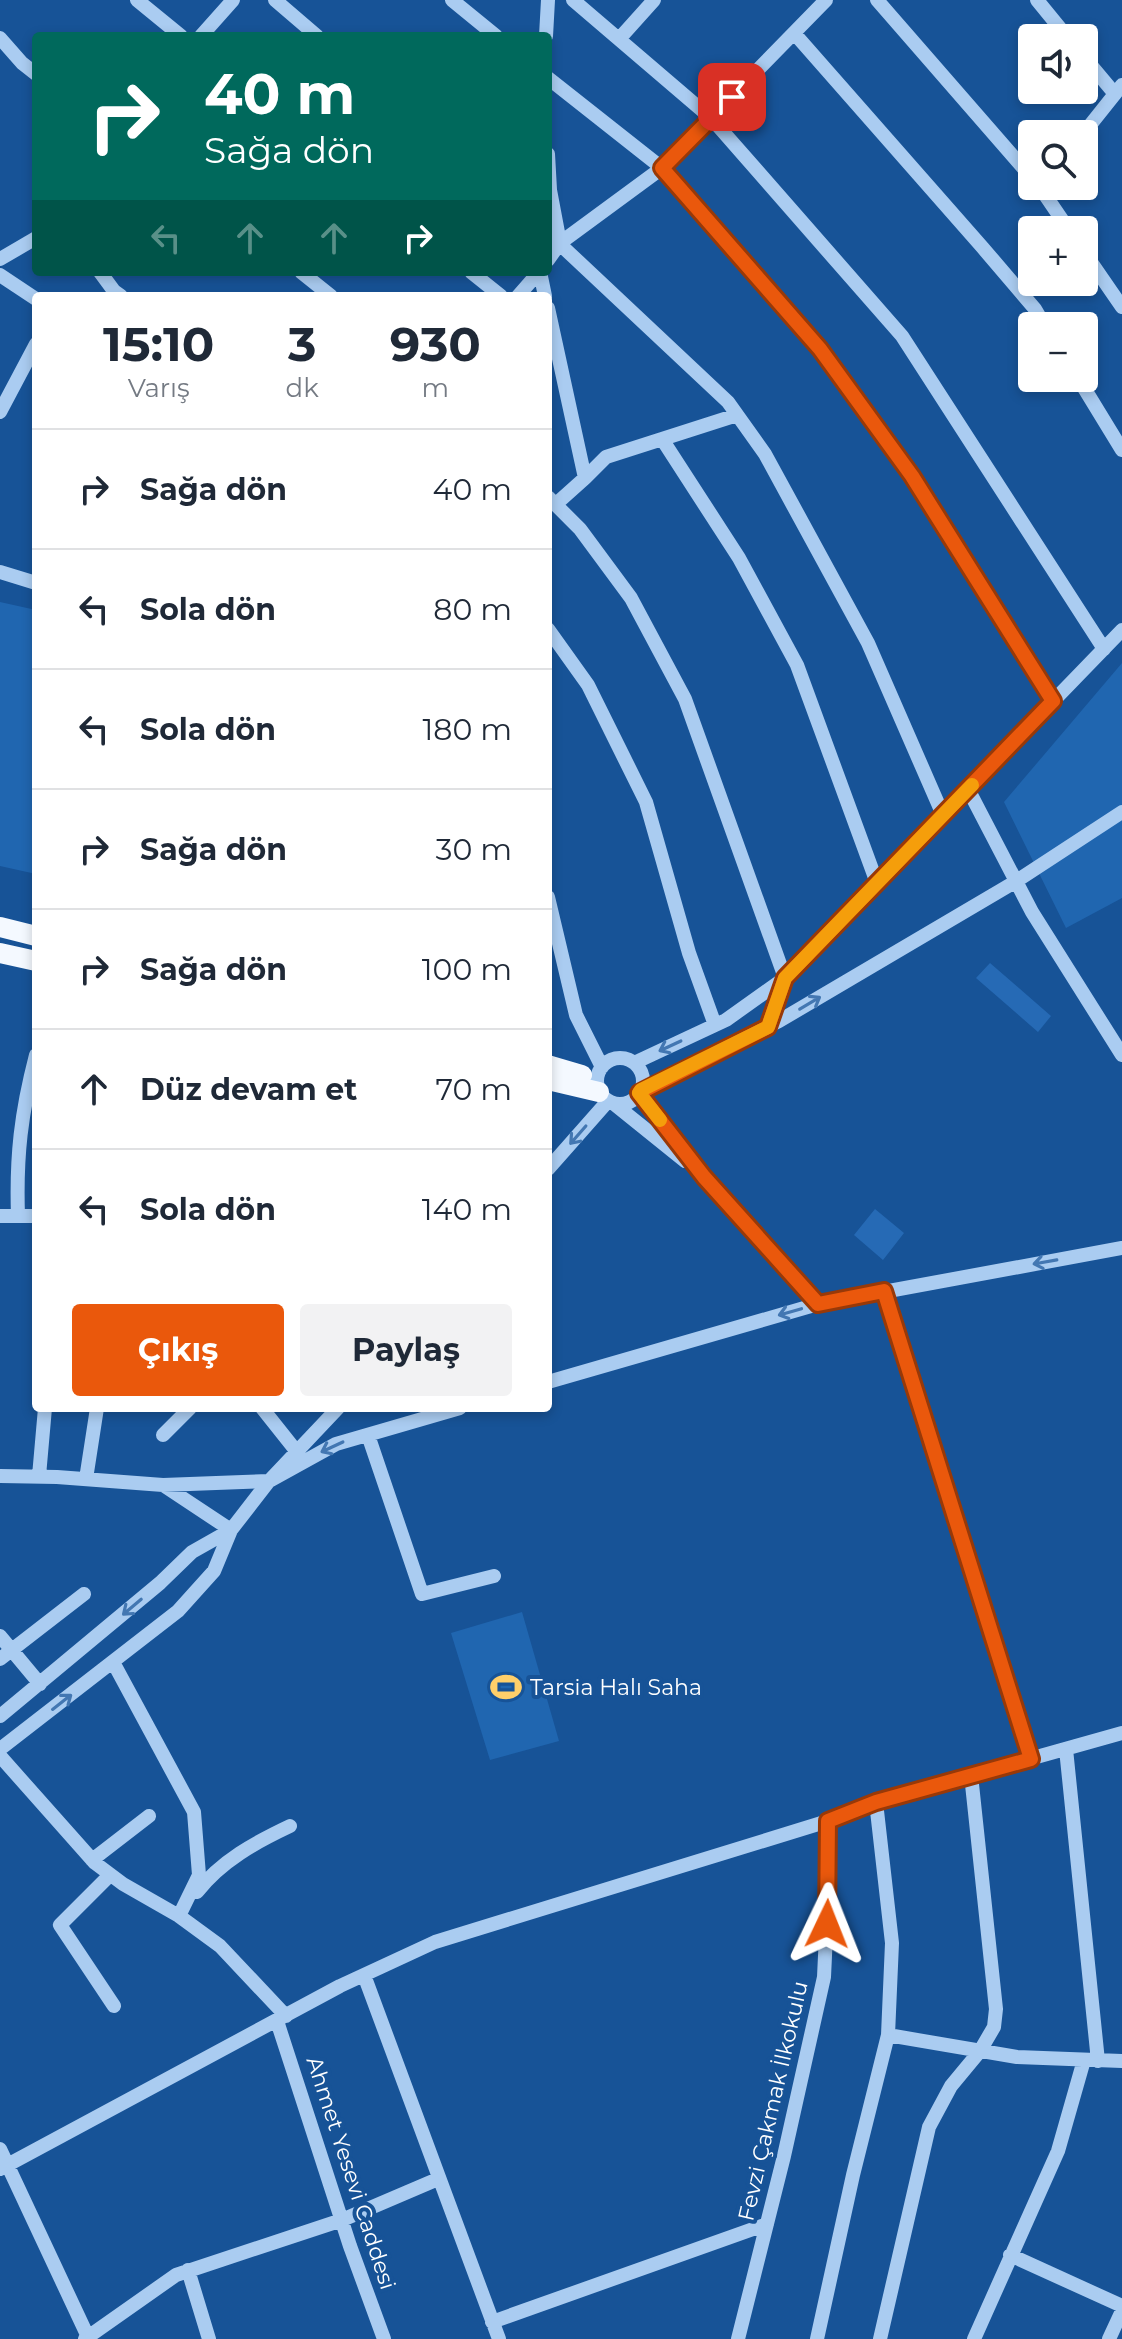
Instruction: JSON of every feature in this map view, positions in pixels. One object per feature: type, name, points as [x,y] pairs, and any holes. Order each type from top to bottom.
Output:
[{"type":"main road","points":[[0,927],[32,935]]},
{"type":"main road","points":[[0,953],[32,960]]},
{"type":"main road","points":[[552,1067],[604,1089]]},
{"type":"main road","points":[[552,1081],[604,1089]]},
{"type":"street","points":[[137,0],[176,32]]},
{"type":"street","points":[[205,32],[233,0]]},
{"type":"street","points":[[275,0],[312,32]]},
{"type":"street","points":[[452,0],[491,32]]},
{"type":"street","points":[[546,32],[548,0]]},
{"type":"street","points":[[573,0],[711,118],[902,336],[1104,649]]},
{"type":"street","points":[[619,39],[654,0]]},
{"type":"street","points":[[552,254],[560,243],[662,168],[826,0]]},
{"type":"street","points":[[877,0],[1018,161]]},
{"type":"street","points":[[1037,0],[1057,24]]},
{"type":"street","points":[[794,33],[1037,312]]},
{"type":"street","points":[[0,38],[32,71]]},
{"type":"street","points":[[1094,120],[1118,89],[1098,70]]},
{"type":"street","points":[[552,81],[662,168],[820,349],[912,476],[1053,701]]},
{"type":"street","points":[[552,201],[560,243]]},
{"type":"street","points":[[552,236],[728,402],[765,454],[868,643],[943,815]]},
{"type":"street","points":[[0,259],[32,240]]},
{"type":"street","points":[[1098,272],[1122,307]]},
{"type":"street","points":[[0,275],[32,296]]},
{"type":"street","points":[[103,276],[115,292]]},
{"type":"street","points":[[312,276],[327,292]]},
{"type":"street","points":[[476,276],[496,292]]},
{"type":"street","points":[[522,292],[536,276]]},
{"type":"street","points":[[552,326],[585,478]]},
{"type":"street","points":[[0,412],[32,352]]},
{"type":"street","points":[[1087,392],[1122,450]]},
{"type":"street","points":[[737,415],[606,457],[585,478],[552,500],[580,529],[631,598],[685,699],[785,978],[768,1027]]},
{"type":"street","points":[[662,439],[739,558],[797,665],[877,883]]},
{"type":"street","points":[[0,572],[32,582]]},
{"type":"street","points":[[634,1063],[726,1020],[785,978],[1122,630]]},
{"type":"street","points":[[552,635],[588,685],[646,802],[689,953],[715,1025]]},
{"type":"street","points":[[968,789],[1015,882],[1122,1055]]},
{"type":"street","points":[[604,1089],[631,1102],[640,1092],[768,1027],[1015,882],[1122,812]]},
{"type":"street","points":[[552,914],[576,1015],[604,1089],[704,1177]]},
{"type":"street","points":[[552,1163],[604,1089],[617,1058],[634,1063],[643,1077],[640,1092],[704,1177],[818,1304]]},
{"type":"street","points":[[18,1216],[16,1163],[28,1121],[32,1088]]},
{"type":"street","points":[[0,1216],[32,1216]]},
{"type":"street","points":[[552,1381],[818,1304],[1122,1248]]},
{"type":"street","points":[[884,1291],[1031,1759]]},
{"type":"street","points":[[39,1476],[45,1412]]},
{"type":"street","points":[[86,1479],[96,1412]]},
{"type":"street","points":[[163,1435],[186,1412]]},
{"type":"street","points":[[265,1412],[297,1452]]},
{"type":"street","points":[[0,1749],[178,1611],[214,1571],[231,1530],[269,1481],[334,1412]]},
{"type":"street","points":[[0,1476],[163,1485],[269,1481],[336,1444],[446,1412]]},
{"type":"street","points":[[368,1435],[422,1594],[494,1576]]},
{"type":"street","points":[[163,1485],[231,1530]]},
{"type":"street","points":[[0,1716],[160,1583],[192,1552],[231,1530]]},
{"type":"street","points":[[0,1659],[84,1594]]},
{"type":"street","points":[[0,1636],[40,1684]]},
{"type":"street","points":[[113,1662],[194,1812],[199,1875],[179,1916]]},
{"type":"street","points":[[4,2167],[364,1975],[450,1937],[828,1821],[876,1802],[1122,1733]]},
{"type":"street","points":[[974,2339],[1058,2151],[1091,2060],[1066,1749]]},
{"type":"street","points":[[0,1756],[92,1860],[110,1875],[179,1916],[220,1946],[281,2018]]},
{"type":"street","points":[[880,2339],[929,2127],[951,2086],[980,2051],[994,2027],[996,2009],[971,1775]]},
{"type":"street","points":[[817,2339],[888,2035],[892,1943],[876,1802]]},
{"type":"street","points":[[92,1860],[149,1816]]},
{"type":"street","name":"Fevzi Çakmak İlkokulu","points":[[738,2339],[824,1977],[828,1821]]},
{"type":"street","points":[[179,1916],[222,1866],[255,1843],[290,1826]]},
{"type":"street","points":[[110,1875],[60,1925],[114,2006]]},
{"type":"street","points":[[364,1975],[499,2339]]},
{"type":"street","name":"Ahmet Yesevi Caddesi","points":[[281,2018],[342,2220],[384,2339]]},
{"type":"street","points":[[888,2035],[1017,2057],[1122,2061]]},
{"type":"street","points":[[0,2149],[4,2167],[88,2338],[176,2275],[342,2220],[438,2179]]},
{"type":"street","points":[[492,2322],[767,2224]]},
{"type":"street","points":[[1010,2255],[1122,2308],[1109,2339]]},
{"type":"street","points":[[188,2270],[209,2339]]},
{"type":"shaded area","points":[[0,602],[32,609],[32,873],[0,866]]},
{"type":"shaded area","points":[[1122,663],[1122,898],[1066,928],[1004,802]]},
{"type":"shaded area","name":"Tarsia Halı Saha","points":[[522,1612],[559,1741],[490,1760],[451,1633]]},
{"type":"building","points":[[990,963],[1051,1016],[1038,1032],[976,978]]},
{"type":"building","points":[[875,1209],[904,1233],[883,1260],[854,1235]]},
{"type":"slow traffic","points":[[660,1120],[639,1093],[641,1090],[768,1027],[785,978],[972,785]]},
{"type":"place","name":"Tarsia Halı Saha","points":[[506,1687]]},
{"type":"route","points":[[732,97],[662,168],[820,349],[912,476],[1053,701],[785,978],[768,1027],[639,1093],[704,1177],[818,1304],[884,1291],[1031,1759],[876,1802],[828,1821],[827,1924]]}]
